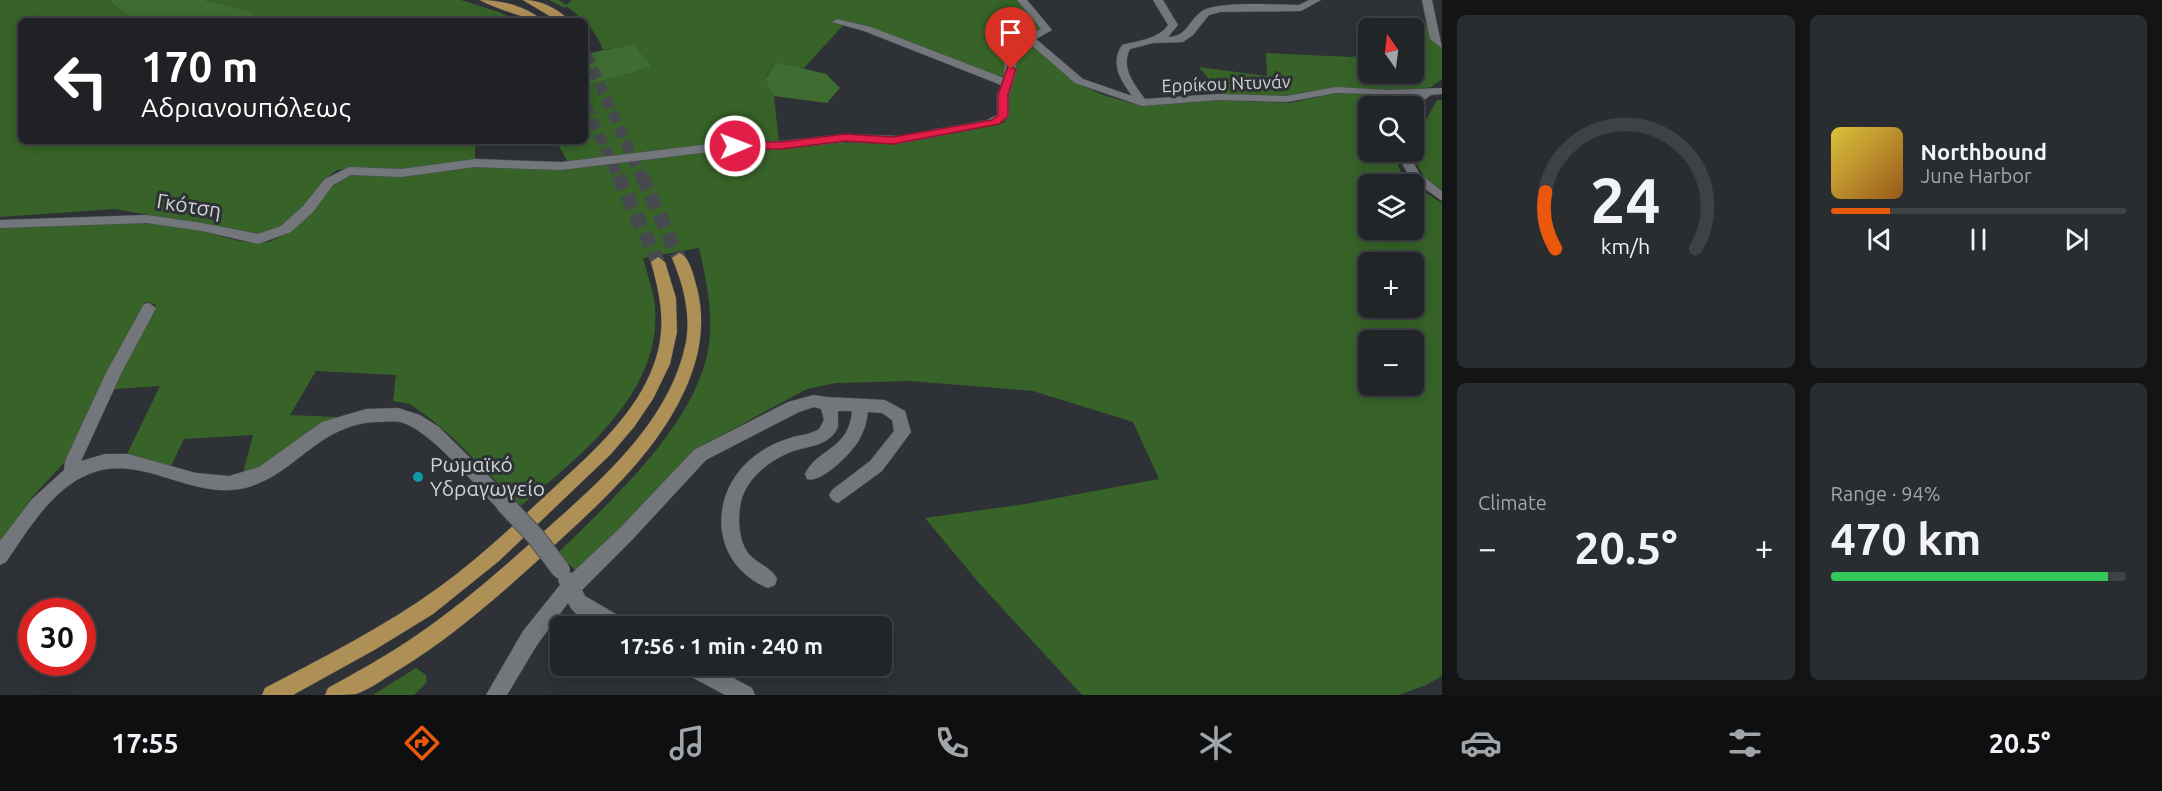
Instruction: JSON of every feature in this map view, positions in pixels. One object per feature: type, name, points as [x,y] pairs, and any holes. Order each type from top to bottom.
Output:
[{"type":"main road","points":[[486,0],[520,11],[533,18]]},
{"type":"main road","points":[[528,0],[561,18]]},
{"type":"main road","points":[[335,695],[421,645],[486,596],[588,502],[635,452],[669,404],[691,350],[693,301],[679,258]]},
{"type":"main road","points":[[272,695],[385,634],[445,593],[536,516],[622,431],[649,392],[669,339],[670,301],[658,262]]},
{"type":"street","points":[[837,22],[867,29],[1007,83],[1011,73],[1011,45],[1042,34],[1047,29],[1022,0]]},
{"type":"street","points":[[1142,103],[1124,75],[1121,60],[1126,47],[1154,40],[1168,33],[1173,25],[1158,0]]},
{"type":"street","points":[[1154,40],[1179,40],[1189,33],[1206,13],[1220,9],[1301,8],[1316,0]]},
{"type":"street","points":[[1427,0],[1435,39],[1442,45]]},
{"type":"street","name":"Ερρίκου Ντυνάν","points":[[1030,39],[1069,74],[1085,84],[1142,103],[1217,98],[1287,99],[1343,89],[1442,92]]},
{"type":"street","name":"Γκότση","points":[[0,224],[147,219],[263,238],[281,232],[293,224],[329,182],[345,172],[401,173],[476,164],[561,166],[726,146],[781,145],[838,138],[886,140],[911,138],[998,121],[1003,116],[1003,99],[1007,83]]},
{"type":"street","points":[[1422,96],[1442,84]]},
{"type":"street","points":[[1407,162],[1414,175],[1442,197]]},
{"type":"street","points":[[72,473],[73,460],[114,373],[149,308]]},
{"type":"street","points":[[496,695],[536,627],[551,607],[566,578],[625,535],[700,455],[787,410],[814,401],[827,404],[885,407],[899,416],[903,432],[876,466],[838,495]]},
{"type":"street","points":[[768,579],[744,565],[734,548],[729,520],[732,495],[748,472],[767,455],[788,445],[819,437],[828,431],[832,417],[827,404]]},
{"type":"street","points":[[813,474],[846,446],[858,431],[860,405]]},
{"type":"street","points":[[0,556],[40,499],[72,473],[92,465],[120,460],[141,463],[204,483],[230,484],[254,478],[265,472],[318,432],[337,423],[366,416],[404,417],[428,427],[439,436],[536,537],[566,578],[578,603],[600,616]]},
{"type":"street","points":[[710,676],[745,695]]},
{"type":"green space","points":[[0,0],[108,0],[131,18],[18,18],[18,144],[475,144],[475,161],[403,170],[353,168],[337,170],[279,228],[258,234],[115,209],[0,217]]},
{"type":"green space","points":[[108,0],[204,0],[253,12],[252,18],[131,18]]},
{"type":"green space","points":[[204,0],[461,0],[512,18],[252,18],[252,12]]},
{"type":"green space","points":[[549,0],[559,0],[566,5],[572,0],[1018,0],[1044,29],[1010,40],[1005,49],[1004,77],[847,21],[803,69],[776,62],[765,78],[774,96],[779,144],[569,164],[558,144],[588,144],[588,85],[652,67],[634,44],[603,50],[597,36],[588,25],[588,18],[581,18],[566,6],[565,8]]},
{"type":"green space","points":[[1424,23],[1428,23],[1431,38],[1442,48],[1442,79],[1431,87],[1412,91],[1343,88],[1291,97],[1222,95],[1199,67],[1267,76],[1266,53],[1358,56],[1358,84],[1424,84]]},
{"type":"green space","points":[[1021,42],[1030,44],[1041,51],[1075,82],[1103,95],[1138,105],[1210,100],[1290,103],[1332,94],[1353,93],[1396,96],[1358,96],[1358,162],[1396,162],[1402,174],[1358,174],[1358,240],[1424,240],[1424,192],[1442,203],[1442,676],[1399,695],[1082,695],[979,583],[925,518],[1025,504],[1159,479],[1133,422],[1033,391],[910,381],[836,383],[807,389],[698,448],[577,572],[558,553],[605,507],[653,454],[692,396],[704,365],[710,334],[710,313],[699,248],[643,258],[655,308],[654,339],[645,368],[631,395],[612,421],[591,444],[521,506],[432,420],[410,404],[393,401],[396,375],[316,371],[290,415],[337,417],[267,464],[242,477],[253,435],[184,439],[170,468],[127,454],[160,386],[114,389],[156,305],[145,302],[63,464],[33,496],[0,547],[0,226],[91,222],[159,224],[192,229],[240,241],[262,243],[281,236],[290,229],[345,176],[487,166],[564,169],[728,150],[839,143],[904,143],[1004,123],[1008,117],[1006,108],[1013,48]]},
{"type":"green space","points":[[634,44],[652,67],[588,85],[588,53]]},
{"type":"green space","points":[[776,62],[826,74],[840,88],[827,103],[774,96],[765,79]]},
{"type":"green space","points":[[1437,100],[1442,100],[1442,190],[1425,178],[1416,162],[1424,162],[1424,123]]},
{"type":"green space","points":[[416,668],[426,675],[427,682],[414,695],[373,695]]},
{"type":"tunnel","points":[[588,58],[642,178]]},
{"type":"tunnel","points":[[588,111],[619,178]]},
{"type":"tunnel","points":[[618,176],[658,262]]},
{"type":"tunnel","points":[[642,176],[679,258]]},
{"type":"place","name":"Ρωμαϊκό Υδραγωγείο","points":[[418,477]]},
{"type":"route","points":[[735,146],[781,145],[845,138],[893,140],[995,122],[1003,116],[1003,95],[1011,69]]}]
